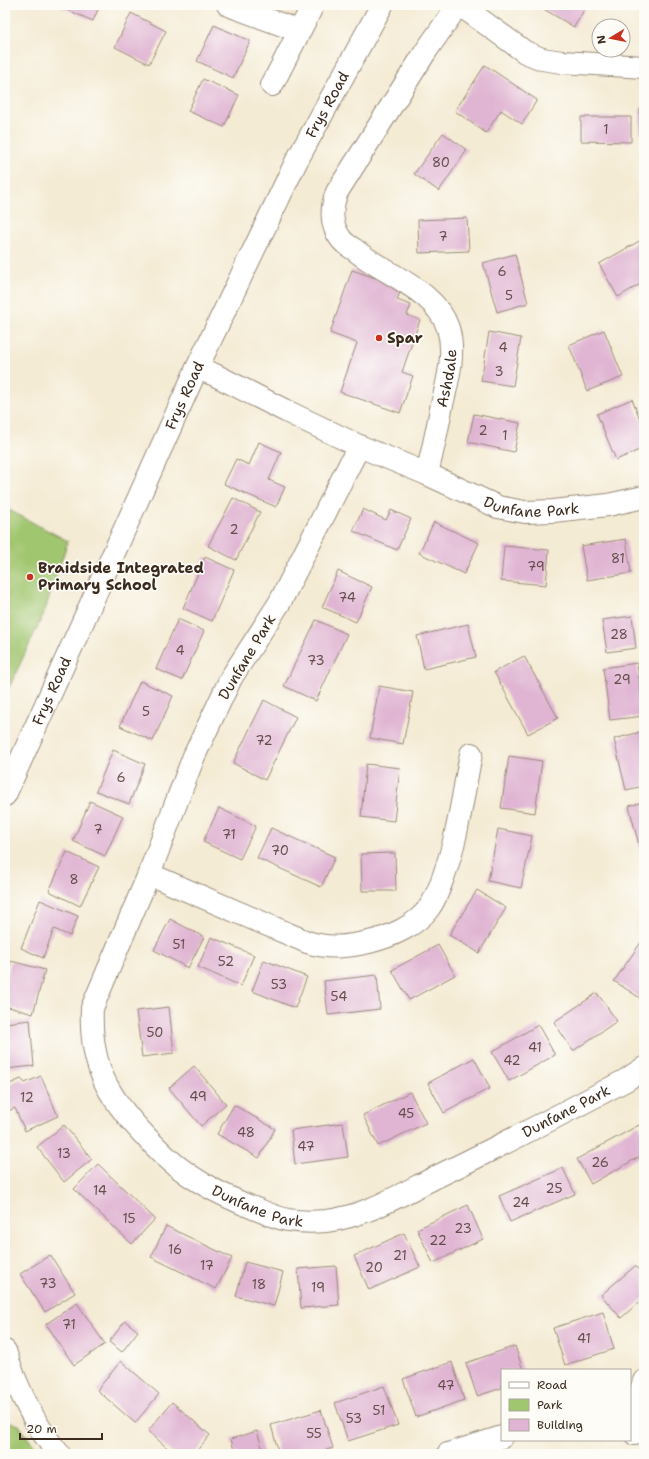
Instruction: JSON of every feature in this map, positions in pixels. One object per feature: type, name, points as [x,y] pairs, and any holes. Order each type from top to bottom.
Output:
[{"type":"street","points":[[228,5],[299,31]]},
{"type":"street","points":[[272,85],[313,5]]},
{"type":"street","name":"Frys Road","points":[[5,795],[197,368],[296,162],[382,5]]},
{"type":"street","points":[[459,5],[525,52],[537,58],[562,62],[644,67]]},
{"type":"street","name":"Ashdale","points":[[427,474],[450,366],[451,345],[448,328],[444,318],[430,300],[419,291],[366,260],[341,239],[332,216],[334,200],[337,192],[426,50],[459,5]]},
{"type":"street","name":"Dunfane Park","points":[[197,368],[359,446],[427,474],[498,507],[525,512],[579,509],[608,505],[644,497]]},
{"type":"street","name":"Dunfane Park","points":[[359,446],[280,602],[231,678],[194,756],[149,874],[92,1008],[93,1042],[101,1075],[115,1101],[128,1119],[159,1151],[188,1175],[220,1194],[275,1217],[302,1221],[326,1221],[342,1218],[370,1209],[505,1144],[626,1080],[644,1068]]},
{"type":"street","points":[[149,874],[320,947],[350,946],[391,935],[415,921],[429,908],[434,900],[453,848],[471,754]]},
{"type":"street","points":[[5,1351],[12,1393],[59,1454]]},
{"type":"street","points":[[636,1435],[638,1406],[644,1381]]},
{"type":"street","points":[[448,1454],[501,1437]]},
{"type":"green space","name":"Braidside Integrated Primary School","points":[[5,508],[68,541],[44,613],[5,696]]},
{"type":"green space","points":[[7,1421],[19,1425],[39,1454],[5,1454],[5,1422]]},
{"type":"building","points":[[56,5],[100,5],[93,21]]},
{"type":"building","points":[[537,5],[587,5],[574,27]]},
{"type":"building","points":[[131,13],[166,31],[149,64],[115,47]]},
{"type":"building","points":[[214,25],[250,41],[233,78],[197,61]]},
{"type":"building","points":[[485,65],[537,100],[522,124],[501,110],[486,133],[455,111]]},
{"type":"building","points":[[203,79],[239,95],[224,127],[188,111]]},
{"type":"building","points":[[640,109],[644,109],[644,133],[640,133]]},
{"type":"building","points":[[581,117],[631,117],[631,142],[581,141]]},
{"type":"building","points":[[443,133],[467,150],[439,191],[414,174]]},
{"type":"building","points":[[467,218],[469,251],[419,253],[418,220]]},
{"type":"building","points":[[643,239],[644,282],[618,297],[599,264]]},
{"type":"building","points":[[515,254],[528,303],[497,312],[483,263]]},
{"type":"building","name":"Spar","points":[[352,270],[402,287],[397,300],[411,305],[407,315],[420,320],[402,372],[413,376],[400,413],[340,392],[357,343],[330,333]]},
{"type":"building","points":[[604,330],[623,377],[587,391],[569,345]]},
{"type":"building","points":[[489,332],[521,338],[513,386],[481,381]]},
{"type":"building","points":[[632,399],[644,429],[644,448],[616,460],[597,414]]},
{"type":"building","points":[[474,414],[520,423],[514,452],[468,442]]},
{"type":"building","points":[[259,442],[281,452],[269,480],[285,487],[276,507],[224,484],[236,459],[249,465]]},
{"type":"building","points":[[233,498],[260,512],[236,560],[208,546]]},
{"type":"building","points":[[363,509],[386,520],[391,510],[411,519],[397,550],[353,531]]},
{"type":"building","points":[[434,522],[479,543],[464,574],[419,553]]},
{"type":"building","points":[[626,539],[631,573],[587,580],[581,546]]},
{"type":"building","points":[[504,546],[549,550],[546,585],[501,581]]},
{"type":"building","points":[[205,557],[234,570],[212,621],[183,608]]},
{"type":"building","points":[[338,571],[372,587],[356,622],[322,607]]},
{"type":"building","points":[[632,616],[636,648],[607,652],[602,620]]},
{"type":"building","points":[[178,619],[204,631],[182,680],[156,669]]},
{"type":"building","points":[[316,620],[347,634],[316,701],[284,686]]},
{"type":"building","points":[[468,624],[476,657],[424,669],[417,636]]},
{"type":"building","points":[[524,656],[558,718],[528,734],[494,672]]},
{"type":"building","points":[[637,663],[644,716],[610,720],[603,668]]},
{"type":"building","points":[[140,681],[173,696],[153,741],[120,726]]},
{"type":"building","points":[[379,686],[413,692],[403,744],[370,738]]},
{"type":"building","points":[[264,700],[296,717],[265,780],[233,763]]},
{"type":"building","points":[[644,731],[644,786],[626,790],[614,739]]},
{"type":"building","points":[[113,750],[145,764],[129,804],[96,791]]},
{"type":"building","points":[[509,756],[542,761],[535,813],[501,808]]},
{"type":"building","points":[[366,764],[400,768],[394,821],[361,817]]},
{"type":"building","points":[[90,801],[123,816],[105,856],[73,841]]},
{"type":"building","points":[[644,802],[644,857],[642,857],[629,806]]},
{"type":"building","points":[[219,808],[256,826],[240,859],[203,842]]},
{"type":"building","points":[[271,828],[335,857],[321,887],[257,858]]},
{"type":"building","points":[[498,829],[532,836],[521,888],[488,881]]},
{"type":"building","points":[[67,852],[99,867],[80,906],[49,891]]},
{"type":"building","points":[[395,853],[396,891],[362,891],[361,854]]},
{"type":"building","points":[[477,890],[506,908],[479,953],[449,935]]},
{"type":"building","points":[[40,900],[78,916],[70,936],[54,929],[43,958],[21,948]]},
{"type":"building","points":[[170,919],[204,937],[188,968],[154,950]]},
{"type":"building","points":[[211,937],[254,955],[241,986],[198,967]]},
{"type":"building","points":[[644,938],[644,998],[643,1000],[614,981]]},
{"type":"building","points":[[438,945],[455,975],[409,1000],[392,970]]},
{"type":"building","points":[[264,960],[307,977],[295,1008],[252,991]]},
{"type":"building","points":[[11,961],[45,970],[33,1014],[5,1006],[5,985]]},
{"type":"building","points":[[377,975],[380,1009],[328,1015],[324,981]]},
{"type":"building","points":[[597,993],[617,1021],[573,1051],[554,1022]]},
{"type":"building","points":[[169,1007],[174,1053],[142,1057],[136,1011]]},
{"type":"building","points":[[30,1020],[34,1066],[5,1069],[5,1023]]},
{"type":"building","points":[[538,1025],[555,1055],[509,1081],[492,1052]]},
{"type":"building","points":[[474,1058],[490,1088],[444,1113],[428,1083]]},
{"type":"building","points":[[194,1066],[226,1104],[201,1126],[169,1088]]},
{"type":"building","points":[[41,1076],[58,1116],[25,1131],[15,1108],[5,1112],[5,1086],[21,1079],[25,1083]]},
{"type":"building","points":[[410,1092],[426,1123],[378,1146],[363,1115]]},
{"type":"building","points":[[234,1105],[275,1129],[259,1158],[217,1134]]},
{"type":"building","points":[[343,1123],[348,1157],[295,1164],[291,1130]]},
{"type":"building","points":[[64,1125],[92,1159],[64,1182],[37,1147]]},
{"type":"building","points":[[639,1125],[644,1134],[644,1154],[591,1184],[577,1159]]},
{"type":"building","points":[[98,1164],[155,1219],[132,1244],[74,1189]]},
{"type":"building","points":[[563,1168],[575,1194],[510,1222],[499,1196]]},
{"type":"building","points":[[468,1205],[483,1239],[433,1263],[417,1229]]},
{"type":"building","points":[[166,1226],[232,1258],[216,1289],[151,1257]]},
{"type":"building","points":[[404,1233],[420,1267],[369,1290],[354,1256]]},
{"type":"building","points":[[50,1255],[75,1293],[45,1312],[20,1274]]},
{"type":"building","points":[[245,1262],[283,1272],[274,1306],[236,1296]]},
{"type":"building","points":[[336,1266],[339,1305],[301,1308],[298,1269]]},
{"type":"building","points":[[635,1266],[644,1276],[644,1298],[621,1318],[601,1295]]},
{"type":"building","points":[[77,1303],[105,1344],[74,1365],[46,1324]]},
{"type":"building","points":[[603,1312],[614,1349],[565,1365],[553,1328]]},
{"type":"building","points":[[125,1321],[138,1331],[122,1352],[109,1342]]},
{"type":"building","points":[[515,1346],[523,1369],[501,1369],[501,1388],[477,1396],[466,1363]]},
{"type":"building","points":[[121,1361],[159,1394],[135,1423],[97,1390]]},
{"type":"building","points":[[452,1362],[464,1400],[416,1417],[403,1379]]},
{"type":"building","points":[[384,1386],[398,1425],[348,1441],[335,1403]]},
{"type":"building","points":[[172,1402],[210,1435],[194,1454],[174,1454],[148,1431]]},
{"type":"building","points":[[321,1410],[333,1448],[313,1454],[279,1454],[271,1425]]},
{"type":"building","points":[[257,1431],[264,1454],[235,1454],[231,1439]]},
{"type":"place","name":"Spar","points":[[379,338]]},
{"type":"place","name":"Braidside Integrated Primary School","points":[[30,577]]}]
